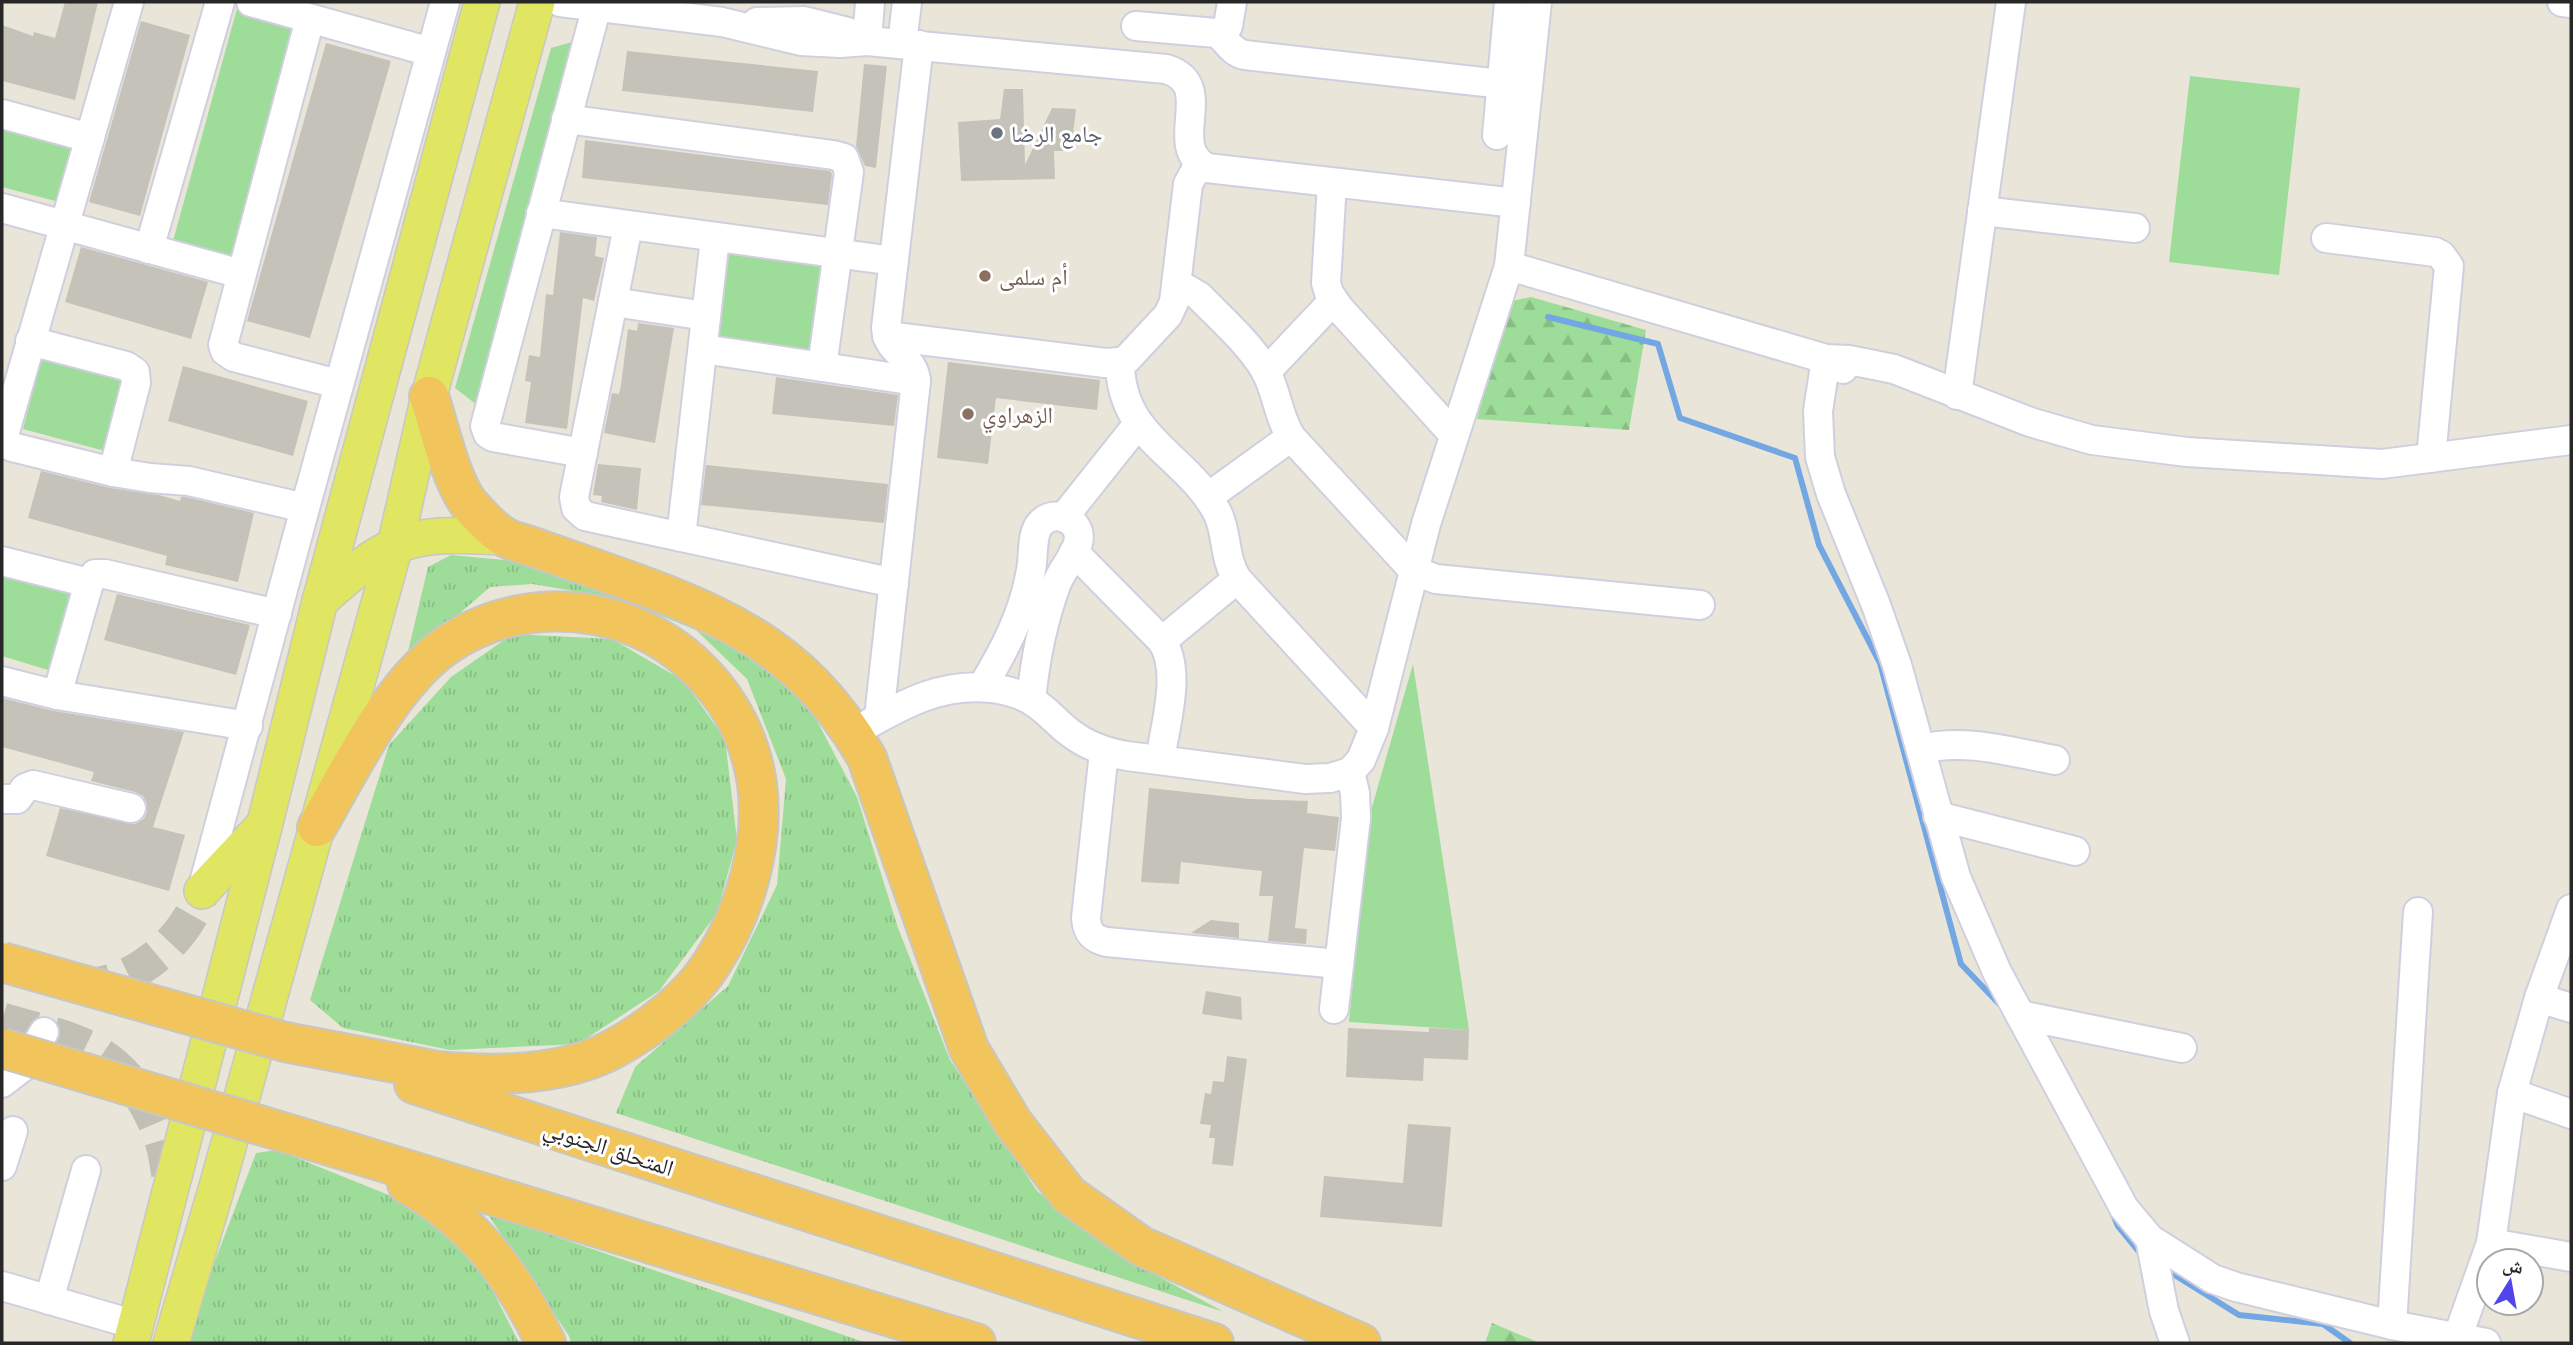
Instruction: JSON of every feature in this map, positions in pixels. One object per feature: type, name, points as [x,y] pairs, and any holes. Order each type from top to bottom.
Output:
[{"type":"highway","points":[[429,396],[456,480],[469,503],[504,537],[666,594],[719,617],[765,645],[800,672],[827,699],[866,725],[867,758],[969,1049],[1013,1123],[1069,1195],[1141,1246],[1361,1343]]},
{"type":"highway","points":[[285,1042],[437,1071],[462,1073],[529,1072],[574,1064],[613,1049],[679,1002],[711,965],[736,920],[750,876],[757,830],[757,784],[741,730],[725,700],[696,665],[659,638],[618,619],[573,611],[528,612],[484,624],[443,648],[414,676],[387,709],[317,827]]},
{"type":"highway","name":"المتحلق الجنوبي","points":[[2,962],[285,1042],[1214,1343]]},
{"type":"highway","points":[[2,1048],[976,1343]]},
{"type":"highway","points":[[353,1153],[448,1209],[480,1240],[526,1301],[546,1343]]},
{"type":"main road","points":[[133,1334],[320,601],[482,2]]},
{"type":"main road","points":[[171,1343],[222,1170],[395,546],[429,396],[537,2]]},
{"type":"main road","points":[[364,439],[370,462],[376,470],[386,473],[396,471],[415,457]]},
{"type":"main road","points":[[320,601],[355,571],[395,546],[418,539],[448,535],[504,537]]},
{"type":"main road","points":[[202,891],[265,823]]},
{"type":"street","points":[[128,2],[30,341],[4,435],[5,440],[12,447],[113,472],[189,481],[304,508]]},
{"type":"street","points":[[149,249],[220,2]]},
{"type":"street","points":[[251,2],[431,52]]},
{"type":"street","points":[[202,891],[304,508],[445,2]]},
{"type":"street","points":[[560,2],[729,17],[801,41],[910,44],[1132,65],[1175,72],[1188,84],[1191,102],[1189,142],[1199,164],[1216,170],[1517,203]]},
{"type":"street","points":[[867,41],[870,2]]},
{"type":"street","points":[[866,725],[894,583],[916,381],[912,367],[895,351],[887,336],[910,44],[907,2]]},
{"type":"street","points":[[1221,36],[1228,26],[1232,2]]},
{"type":"street","points":[[866,725],[942,690],[966,686],[982,687],[1004,690],[1031,700],[1077,737],[1104,752],[1306,779],[1330,778],[1350,772],[1361,760],[1374,727],[1426,524],[1509,266],[1517,203],[1515,85],[1510,2]]},
{"type":"street","points":[[1497,135],[1515,85],[1537,2]]},
{"type":"street","points":[[1957,395],[2011,2]]},
{"type":"street","points":[[2562,2],[2571,3]]},
{"type":"street","points":[[583,453],[498,439],[486,430],[485,422],[597,4]]},
{"type":"street","points":[[1132,65],[1137,14],[1221,36],[1233,51],[1245,55],[1515,85]]},
{"type":"street","points":[[310,19],[222,340],[225,351],[234,357],[338,384]]},
{"type":"street","points":[[2,114],[90,138]]},
{"type":"street","points":[[566,119],[833,155],[844,159],[849,172],[822,367]]},
{"type":"street","points":[[887,336],[1105,363],[1120,362],[1134,353],[1168,315],[1174,302],[1178,287],[1188,184],[1199,164]]},
{"type":"street","points":[[1332,183],[1326,283],[1333,301],[1454,435]]},
{"type":"street","points":[[2,208],[240,274]]},
{"type":"street","points":[[1982,211],[2135,228]]},
{"type":"street","points":[[541,213],[894,261]]},
{"type":"street","points":[[628,226],[574,502],[580,513],[894,583]]},
{"type":"street","points":[[681,537],[715,238]]},
{"type":"street","points":[[2326,238],[2435,252],[2441,255],[2449,266],[2431,458]]},
{"type":"street","points":[[1509,266],[1826,359],[1857,375],[1889,386],[1923,393],[1957,395],[2030,422],[2103,441],[2187,452],[2382,464],[2571,440]]},
{"type":"street","points":[[1178,287],[1199,296],[1266,372],[1278,411],[1291,438],[1414,571],[1436,579],[1700,605]]},
{"type":"street","points":[[1266,372],[1333,301]]},
{"type":"street","points":[[613,302],[706,316]]},
{"type":"street","points":[[30,341],[126,366],[135,372],[136,383],[113,472]]},
{"type":"street","points":[[703,349],[916,381]]},
{"type":"street","points":[[1826,359],[1818,411],[1820,457],[1831,494],[1877,605],[1893,653],[1956,877],[1997,972],[2124,1208],[2150,1240],[2213,1279],[2392,1325],[2486,1343]]},
{"type":"street","points":[[1120,362],[1122,389],[1138,424],[1208,497],[1222,524],[1227,557],[1237,579],[1374,727]]},
{"type":"street","points":[[1064,517],[1138,424]]},
{"type":"street","points":[[1208,497],[1291,438]]},
{"type":"street","points":[[982,687],[1012,632],[1028,584],[1036,531],[1047,518],[1064,517],[1072,521],[1079,536],[1074,552],[1056,584],[1039,641],[1031,700]]},
{"type":"street","points":[[1074,552],[1162,641],[1170,657],[1172,667],[1160,760]]},
{"type":"street","points":[[2,561],[89,583]]},
{"type":"street","points":[[57,695],[89,583],[95,573],[277,614]]},
{"type":"street","points":[[1162,641],[1237,579]]},
{"type":"street","points":[[1012,632],[1039,641]]},
{"type":"street","points":[[2,681],[57,695],[248,726]]},
{"type":"street","points":[[1921,749],[1967,745],[2055,760]]},
{"type":"street","points":[[1104,752],[1086,918],[1093,937],[1107,942],[1339,964]]},
{"type":"street","points":[[1334,1010],[1356,806],[1350,772]]},
{"type":"street","points":[[2,799],[17,799],[25,788],[33,785],[131,808]]},
{"type":"street","points":[[1938,817],[2075,851]]},
{"type":"street","points":[[2458,1336],[2491,1243],[2512,1093],[2539,998],[2564,951],[2571,909]]},
{"type":"street","points":[[2392,1325],[2418,912]]},
{"type":"street","points":[[2539,998],[2571,1009]]},
{"type":"street","points":[[2020,1015],[2182,1048]]},
{"type":"street","points":[[2,1083],[24,1066],[44,1032]]},
{"type":"street","points":[[2512,1093],[2571,1114]]},
{"type":"street","points":[[2,1166],[12,1131]]},
{"type":"street","points":[[49,1300],[86,1170]]},
{"type":"street","points":[[2150,1240],[2164,1311],[2175,1343]]},
{"type":"street","points":[[2491,1243],[2571,1256]]},
{"type":"street","points":[[2,1286],[49,1300],[133,1334]]},
{"type":"green space","points":[[238,5],[297,20],[232,257],[173,241]]},
{"type":"green space","points":[[586,38],[490,415],[455,388],[551,48]]},
{"type":"green space","points":[[2190,76],[2300,88],[2279,275],[2169,262]]},
{"type":"green space","points":[[2,119],[76,139],[59,202],[2,187]]},
{"type":"green space","points":[[724,242],[824,256],[809,360],[710,346]]},
{"type":"green space","points":[[1531,297],[1646,330],[1629,430],[1477,419],[1487,381],[1497,304]]},
{"type":"green space","points":[[43,352],[126,373],[105,451],[23,429]]},
{"type":"green space","points":[[451,555],[536,563],[680,609],[803,694],[857,797],[898,928],[950,1060],[1037,1191],[1112,1251],[1224,1312],[616,1113],[635,1067],[728,986],[777,885],[786,779],[747,679],[696,630],[617,598],[532,584],[490,587],[406,660],[428,567]]},
{"type":"green space","points":[[2,571],[71,591],[48,670],[2,656]]},
{"type":"green space","points":[[513,634],[612,639],[684,681],[725,739],[737,840],[717,913],[659,991],[578,1044],[450,1050],[343,1028],[310,1000],[389,745],[451,677]]},
{"type":"green space","points":[[1413,664],[1469,1030],[1349,1022],[1368,821]]},
{"type":"green space","points":[[277,1150],[411,1204],[484,1273],[519,1343],[189,1343],[213,1266],[256,1153]]},
{"type":"green space","points":[[487,1213],[867,1343],[571,1343],[569,1336]]},
{"type":"green space","points":[[1492,1323],[1540,1343],[1485,1343]]},
{"type":"building","points":[[65,2],[98,2],[75,100],[2,81],[2,25],[33,36],[34,32],[55,38]]},
{"type":"building","points":[[141,21],[190,35],[140,216],[89,202]]},
{"type":"building","points":[[326,43],[391,61],[310,338],[247,321]]},
{"type":"building","points":[[627,51],[818,71],[813,112],[622,91]]},
{"type":"building","points":[[864,64],[887,66],[876,168],[865,166],[856,146]]},
{"type":"building","points":[[1004,89],[1023,89],[1025,165],[1052,108],[1076,109],[1071,151],[1054,151],[1055,179],[961,181],[958,122],[1000,119]]},
{"type":"building","points":[[585,140],[830,171],[832,174],[828,205],[582,178]]},
{"type":"building","points":[[560,232],[597,237],[595,256],[604,258],[594,301],[583,298],[567,429],[525,423],[531,382],[525,381],[529,355],[540,357],[546,294],[553,295]]},
{"type":"building","points":[[81,247],[208,282],[191,339],[65,302]]},
{"type":"building","points":[[638,323],[674,328],[655,443],[604,433],[612,393],[619,394],[628,329],[637,331]]},
{"type":"building","points":[[948,362],[1100,380],[1097,410],[996,398],[988,464],[937,458]]},
{"type":"building","points":[[183,366],[308,401],[293,456],[168,421]]},
{"type":"building","points":[[776,377],[898,395],[894,426],[772,414]]},
{"type":"building","points":[[598,464],[641,468],[637,510],[601,502],[602,496],[593,495]]},
{"type":"building","points":[[706,465],[888,484],[884,523],[701,505]]},
{"type":"building","points":[[41,471],[110,488],[180,501],[181,497],[186,497],[254,513],[238,582],[165,565],[167,556],[28,518]]},
{"type":"building","points":[[117,594],[250,625],[236,675],[104,640]]},
{"type":"building","points":[[2,698],[54,711],[184,732],[153,827],[185,835],[169,891],[46,856],[60,808],[135,824],[144,819],[147,804],[143,796],[135,792],[91,781],[94,772],[2,747]]},
{"type":"building","points":[[1149,788],[1250,799],[1308,801],[1307,813],[1339,817],[1335,851],[1304,848],[1295,928],[1307,929],[1306,944],[1268,941],[1273,896],[1259,896],[1262,871],[1181,862],[1179,884],[1141,882]]},
{"type":"building","points":[[1211,920],[1239,923],[1239,938],[1191,933]]},
{"type":"building","points":[[1206,991],[1241,997],[1242,1020],[1202,1014]]},
{"type":"building","points":[[1348,1028],[1429,1032],[1429,1028],[1469,1030],[1468,1060],[1424,1058],[1423,1081],[1346,1077]]},
{"type":"building","points":[[1227,1056],[1247,1059],[1233,1166],[1212,1164],[1215,1138],[1209,1138],[1211,1125],[1200,1124],[1205,1093],[1211,1094],[1213,1081],[1224,1082]]},
{"type":"building","points":[[1408,1124],[1451,1127],[1442,1227],[1320,1217],[1324,1176],[1403,1183]]},
{"type":"waterway","points":[[1548,317],[1658,344],[1680,418],[1795,458],[1819,545],[1880,663],[1961,964],[2003,1008]]},
{"type":"waterway","points":[[2112,1212],[2118,1226],[2141,1254]]},
{"type":"waterway","points":[[2165,1269],[2239,1315],[2323,1324],[2350,1343]]},
{"type":"tunnel","points":[[77,986],[98,985],[117,979],[154,958],[170,944],[183,927],[202,891]]},
{"type":"tunnel","points":[[2,1020],[80,1044],[95,1051],[120,1071],[132,1083],[157,1126],[171,1189]]},
{"type":"place","name":"جامع الرضا","points":[[997,133]]},
{"type":"place","name":"أم سلمى","points":[[985,276]]},
{"type":"place","name":"الزهراوي","points":[[968,414]]}]
